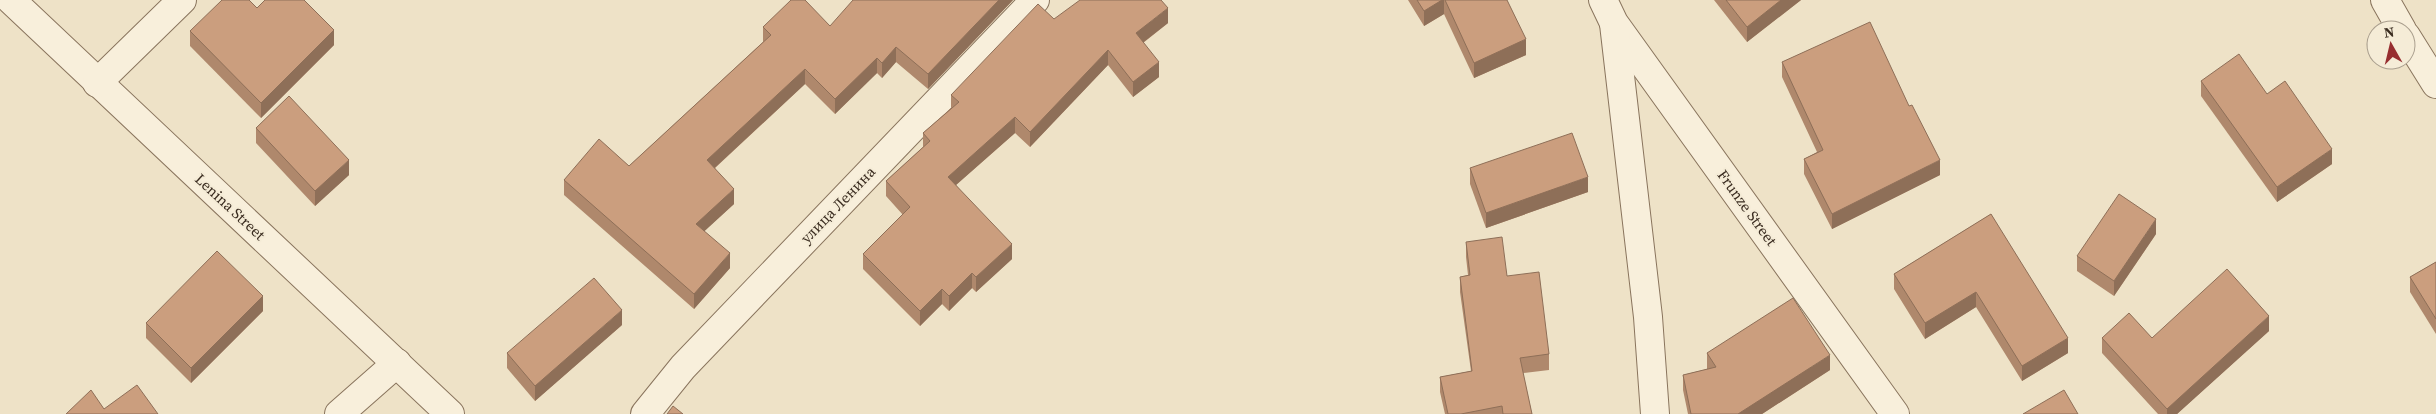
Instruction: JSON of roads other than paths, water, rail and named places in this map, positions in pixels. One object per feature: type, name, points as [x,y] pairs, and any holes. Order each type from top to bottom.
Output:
[{"type":"street","name":"Lenina Street","points":[[11,0],[450,414]]},
{"type":"street","points":[[97,83],[182,0]]},
{"type":"street","name":"улица Ленина","points":[[645,414],[683,367],[1035,0]]},
{"type":"street","points":[[2385,0],[2396,20]]},
{"type":"street","points":[[1608,12],[1648,317],[1655,414]]},
{"type":"street","name":"Frunze Street","points":[[1608,12],[1895,414]]},
{"type":"street","points":[[2416,52],[2436,84]]},
{"type":"street","points":[[339,414],[397,363]]}]
